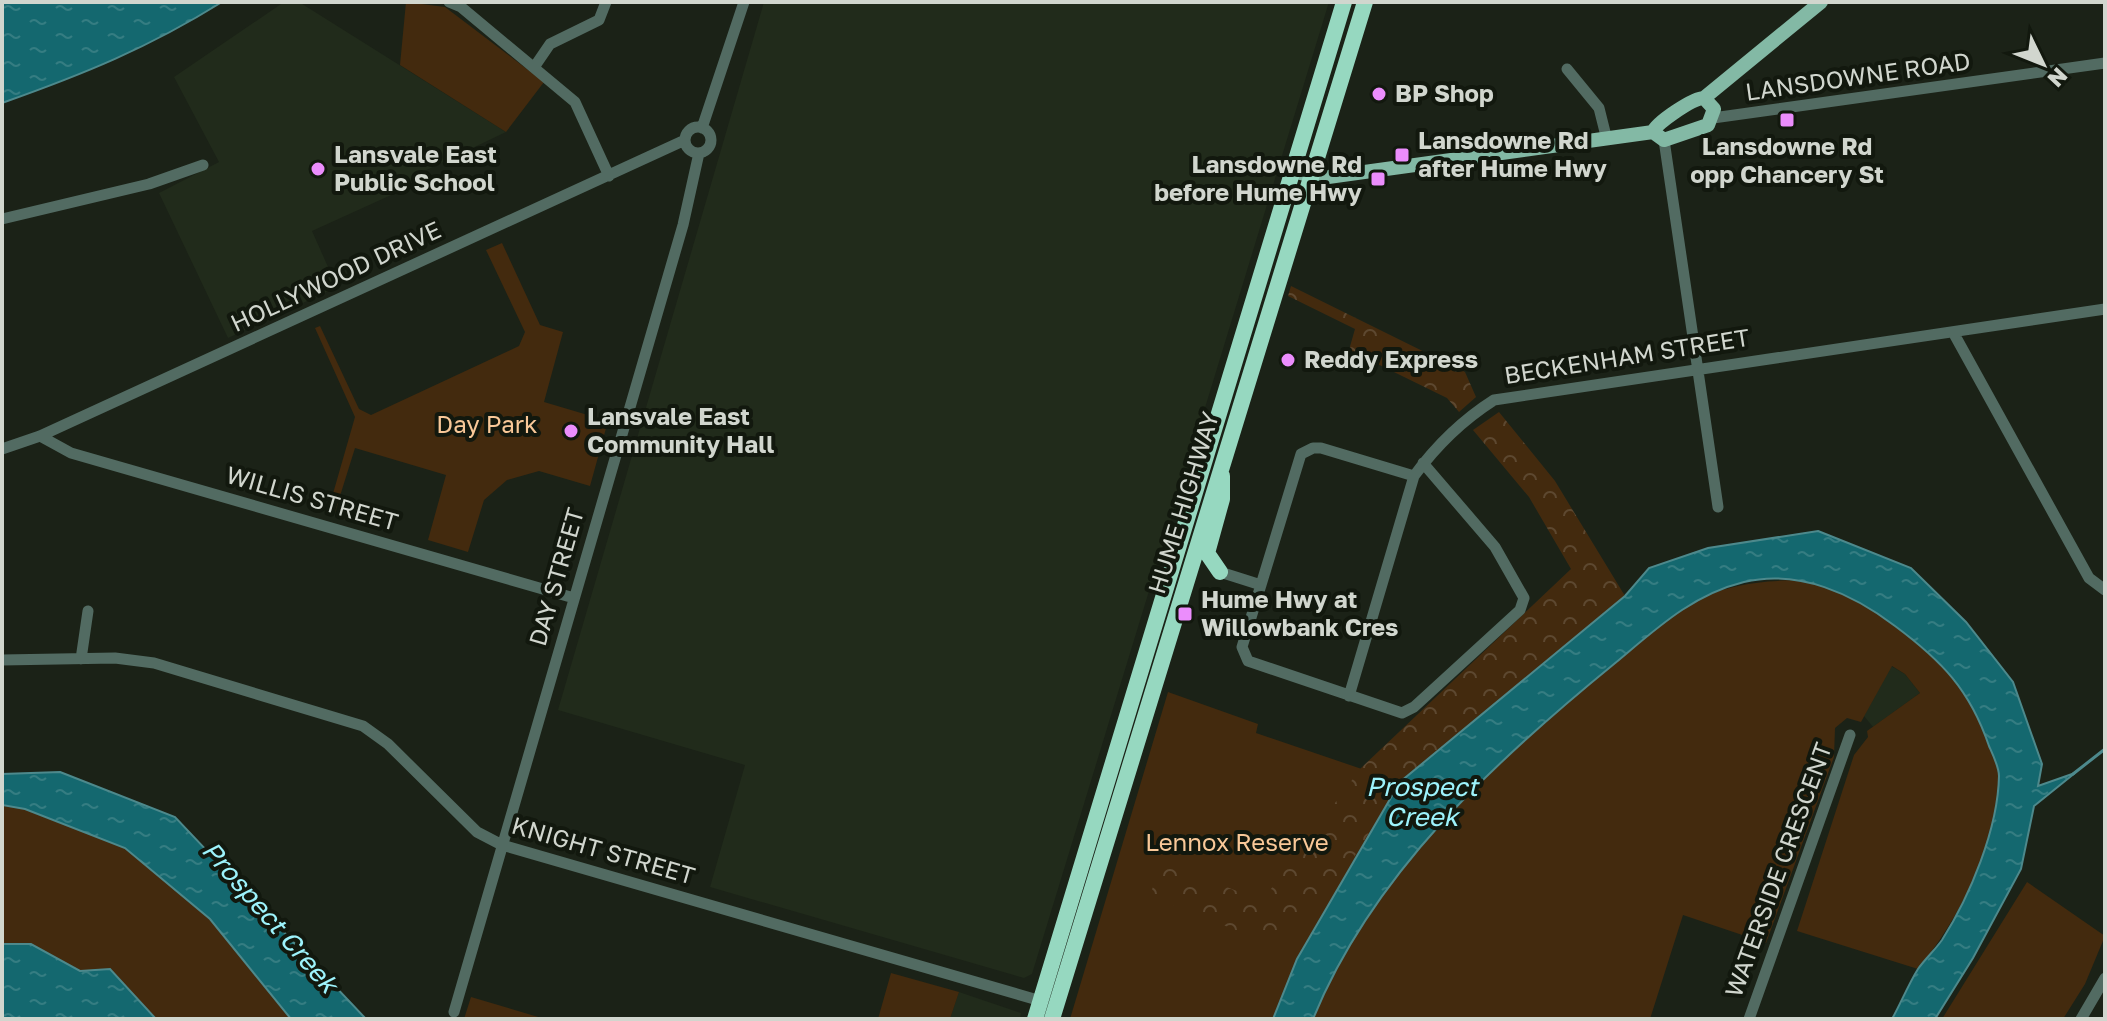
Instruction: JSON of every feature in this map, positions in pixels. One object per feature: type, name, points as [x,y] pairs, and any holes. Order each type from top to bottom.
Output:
[{"type":"highway","name":"HUME HIGHWAY","points":[[1035,1019],[1344,2]]},
{"type":"highway","name":"HUME HIGHWAY","points":[[1052,1019],[1365,2]]},
{"type":"highway","points":[[1184,585],[1199,575],[1220,572],[1207,553],[1222,499],[1220,465]]},
{"type":"main road","points":[[1659,136],[1656,125],[1694,99],[1704,98],[1821,2]]},
{"type":"main road","points":[[1292,171],[1310,178],[1606,136],[1659,136],[1705,126],[1713,118],[1714,106],[1704,98]]},
{"type":"street","points":[[449,2],[461,7],[575,102],[609,176]]},
{"type":"street","points":[[535,66],[550,44],[599,20],[606,2]]},
{"type":"street","points":[[702,128],[744,2]]},
{"type":"street","name":"LANSDOWNE ROAD","points":[[1713,118],[2105,63]]},
{"type":"street","points":[[1567,69],[1599,108],[1606,136]]},
{"type":"street","points":[[702,128],[709,133],[711,142],[707,149],[699,153],[691,151],[685,140],[691,129],[702,128]]},
{"type":"street","points":[[1659,136],[1699,367],[1718,507]]},
{"type":"street","name":"HOLLYWOOD DRIVE","points":[[2,449],[40,436],[685,140]]},
{"type":"street","name":"DAY STREET","points":[[454,1012],[683,225],[699,153]]},
{"type":"street","points":[[2,219],[149,184],[203,165]]},
{"type":"street","name":"BECKENHAM STREET","points":[[1349,696],[1414,476],[1469,415],[1494,400],[1699,367],[2105,309]]},
{"type":"street","points":[[1953,332],[2089,578],[2105,590]]},
{"type":"street","name":"WILLIS STREET","points":[[40,436],[71,453],[574,598]]},
{"type":"street","points":[[1414,476],[1321,448],[1301,454],[1242,647],[1248,661],[1402,713],[1414,707],[1520,610],[1524,598],[1495,547],[1423,463]]},
{"type":"street","points":[[1220,572],[1261,585]]},
{"type":"street","points":[[81,659],[88,611]]},
{"type":"street","name":"KNIGHT STREET","points":[[2,660],[115,658],[154,663],[363,726],[388,744],[477,832],[502,845],[1041,1001]]},
{"type":"street","name":"WATERSIDE CRESCENT","points":[[1749,1019],[1850,735]]},
{"type":"street","points":[[2081,1019],[2105,978]]},
{"type":"shaded area","name":"Lansvale East Public School","points":[[284,2],[299,2],[506,132],[416,175],[400,191],[312,231],[337,287],[228,338],[159,193],[219,162],[174,77]]},
{"type":"shaded area","points":[[764,2],[1329,2],[1032,974],[1024,978],[710,887],[745,765],[558,710]]},
{"type":"shaded area","points":[[1891,666],[1905,674],[1920,693],[1873,727],[1864,716]]},
{"type":"shaded area","points":[[959,992],[1021,1013],[1020,1019],[950,1019]]},
{"type":"green space","points":[[406,2],[445,7],[544,82],[506,132],[400,65]]},
{"type":"green space","name":"Day Park","points":[[502,243],[540,325],[563,332],[544,402],[608,421],[590,486],[539,471],[507,480],[484,500],[468,552],[428,540],[446,475],[355,448],[335,512],[328,511],[355,417],[315,328],[320,326],[359,409],[371,415],[519,346],[525,332],[486,250]]},
{"type":"green space","points":[[1291,286],[1465,372],[1476,397],[1459,412],[1447,398],[1349,350],[1355,329],[1288,296]]},
{"type":"green space","points":[[1499,412],[1555,481],[1625,596],[1400,782],[1340,880],[1271,944],[1150,896],[1161,861],[1262,901],[1361,768],[1571,569],[1529,497],[1473,430]]},
{"type":"green space","points":[[1812,582],[1854,599],[1905,633],[1946,670],[1975,712],[1997,765],[1997,801],[1984,853],[1962,903],[1918,969],[1797,931],[1854,755],[1868,737],[1867,731],[1920,693],[1905,674],[1892,666],[1861,722],[1847,718],[1835,728],[1834,757],[1766,943],[1683,915],[1650,1019],[1313,1019],[1338,966],[1369,915],[1404,868],[1442,822],[1571,699],[1677,610],[1727,589],[1754,583]]},
{"type":"green space","name":"Lennox Reserve","points":[[1168,692],[1258,724],[1256,733],[1400,782],[1297,959],[1273,1019],[1070,1019]]},
{"type":"green space","points":[[2,805],[25,809],[125,848],[210,919],[291,1019],[2,1019]]},
{"type":"green space","points":[[2027,882],[2105,936],[2085,984],[2063,1019],[1942,1019]]},
{"type":"green space","points":[[891,973],[959,992],[950,1019],[878,1019]]},
{"type":"green space","points":[[471,997],[545,1019],[464,1019]]},
{"type":"water","points":[[2,2],[222,2],[115,59],[2,103]]},
{"type":"water","name":"Prospect Creek","points":[[1818,531],[1911,568],[1966,622],[2013,682],[2042,764],[2038,786],[2075,773],[2034,806],[2021,869],[1973,958],[1935,1019],[1892,1019],[1918,969],[1942,940],[1981,861],[1994,818],[1999,776],[1996,761],[1963,693],[1940,665],[1912,639],[1879,614],[1824,587],[1785,579],[1765,579],[1725,588],[1674,615],[1525,740],[1441,824],[1403,869],[1368,916],[1338,966],[1313,1019],[1273,1019],[1297,959],[1400,782],[1625,596],[1649,568],[1708,548]]},
{"type":"water","name":"Prospect Creek","points":[[60,772],[175,817],[366,1019],[291,1019],[210,919],[125,848],[25,809],[2,805],[2,774]]},
{"type":"water","points":[[2,944],[31,944],[80,971],[110,969],[156,1019],[2,1019]]},
{"type":"waterway","points":[[2073,774],[2105,749]]},
{"type":"place","name":"BP Shop","points":[[1379,94]]},
{"type":"place","name":"Lansdowne Rd opp Chancery St","points":[[1787,120]]},
{"type":"place","name":"Lansdowne Rd after Hume Hwy","points":[[1402,155]]},
{"type":"place","name":"Lansvale East Public School","points":[[318,169]]},
{"type":"place","name":"Lansdowne Rd before Hume Hwy","points":[[1378,179]]},
{"type":"place","name":"Reddy Express","points":[[1288,360]]},
{"type":"place","name":"Lansvale East Community Hall","points":[[571,431]]},
{"type":"place","name":"Hume Hwy at Willowbank Cres","points":[[1185,614]]}]
